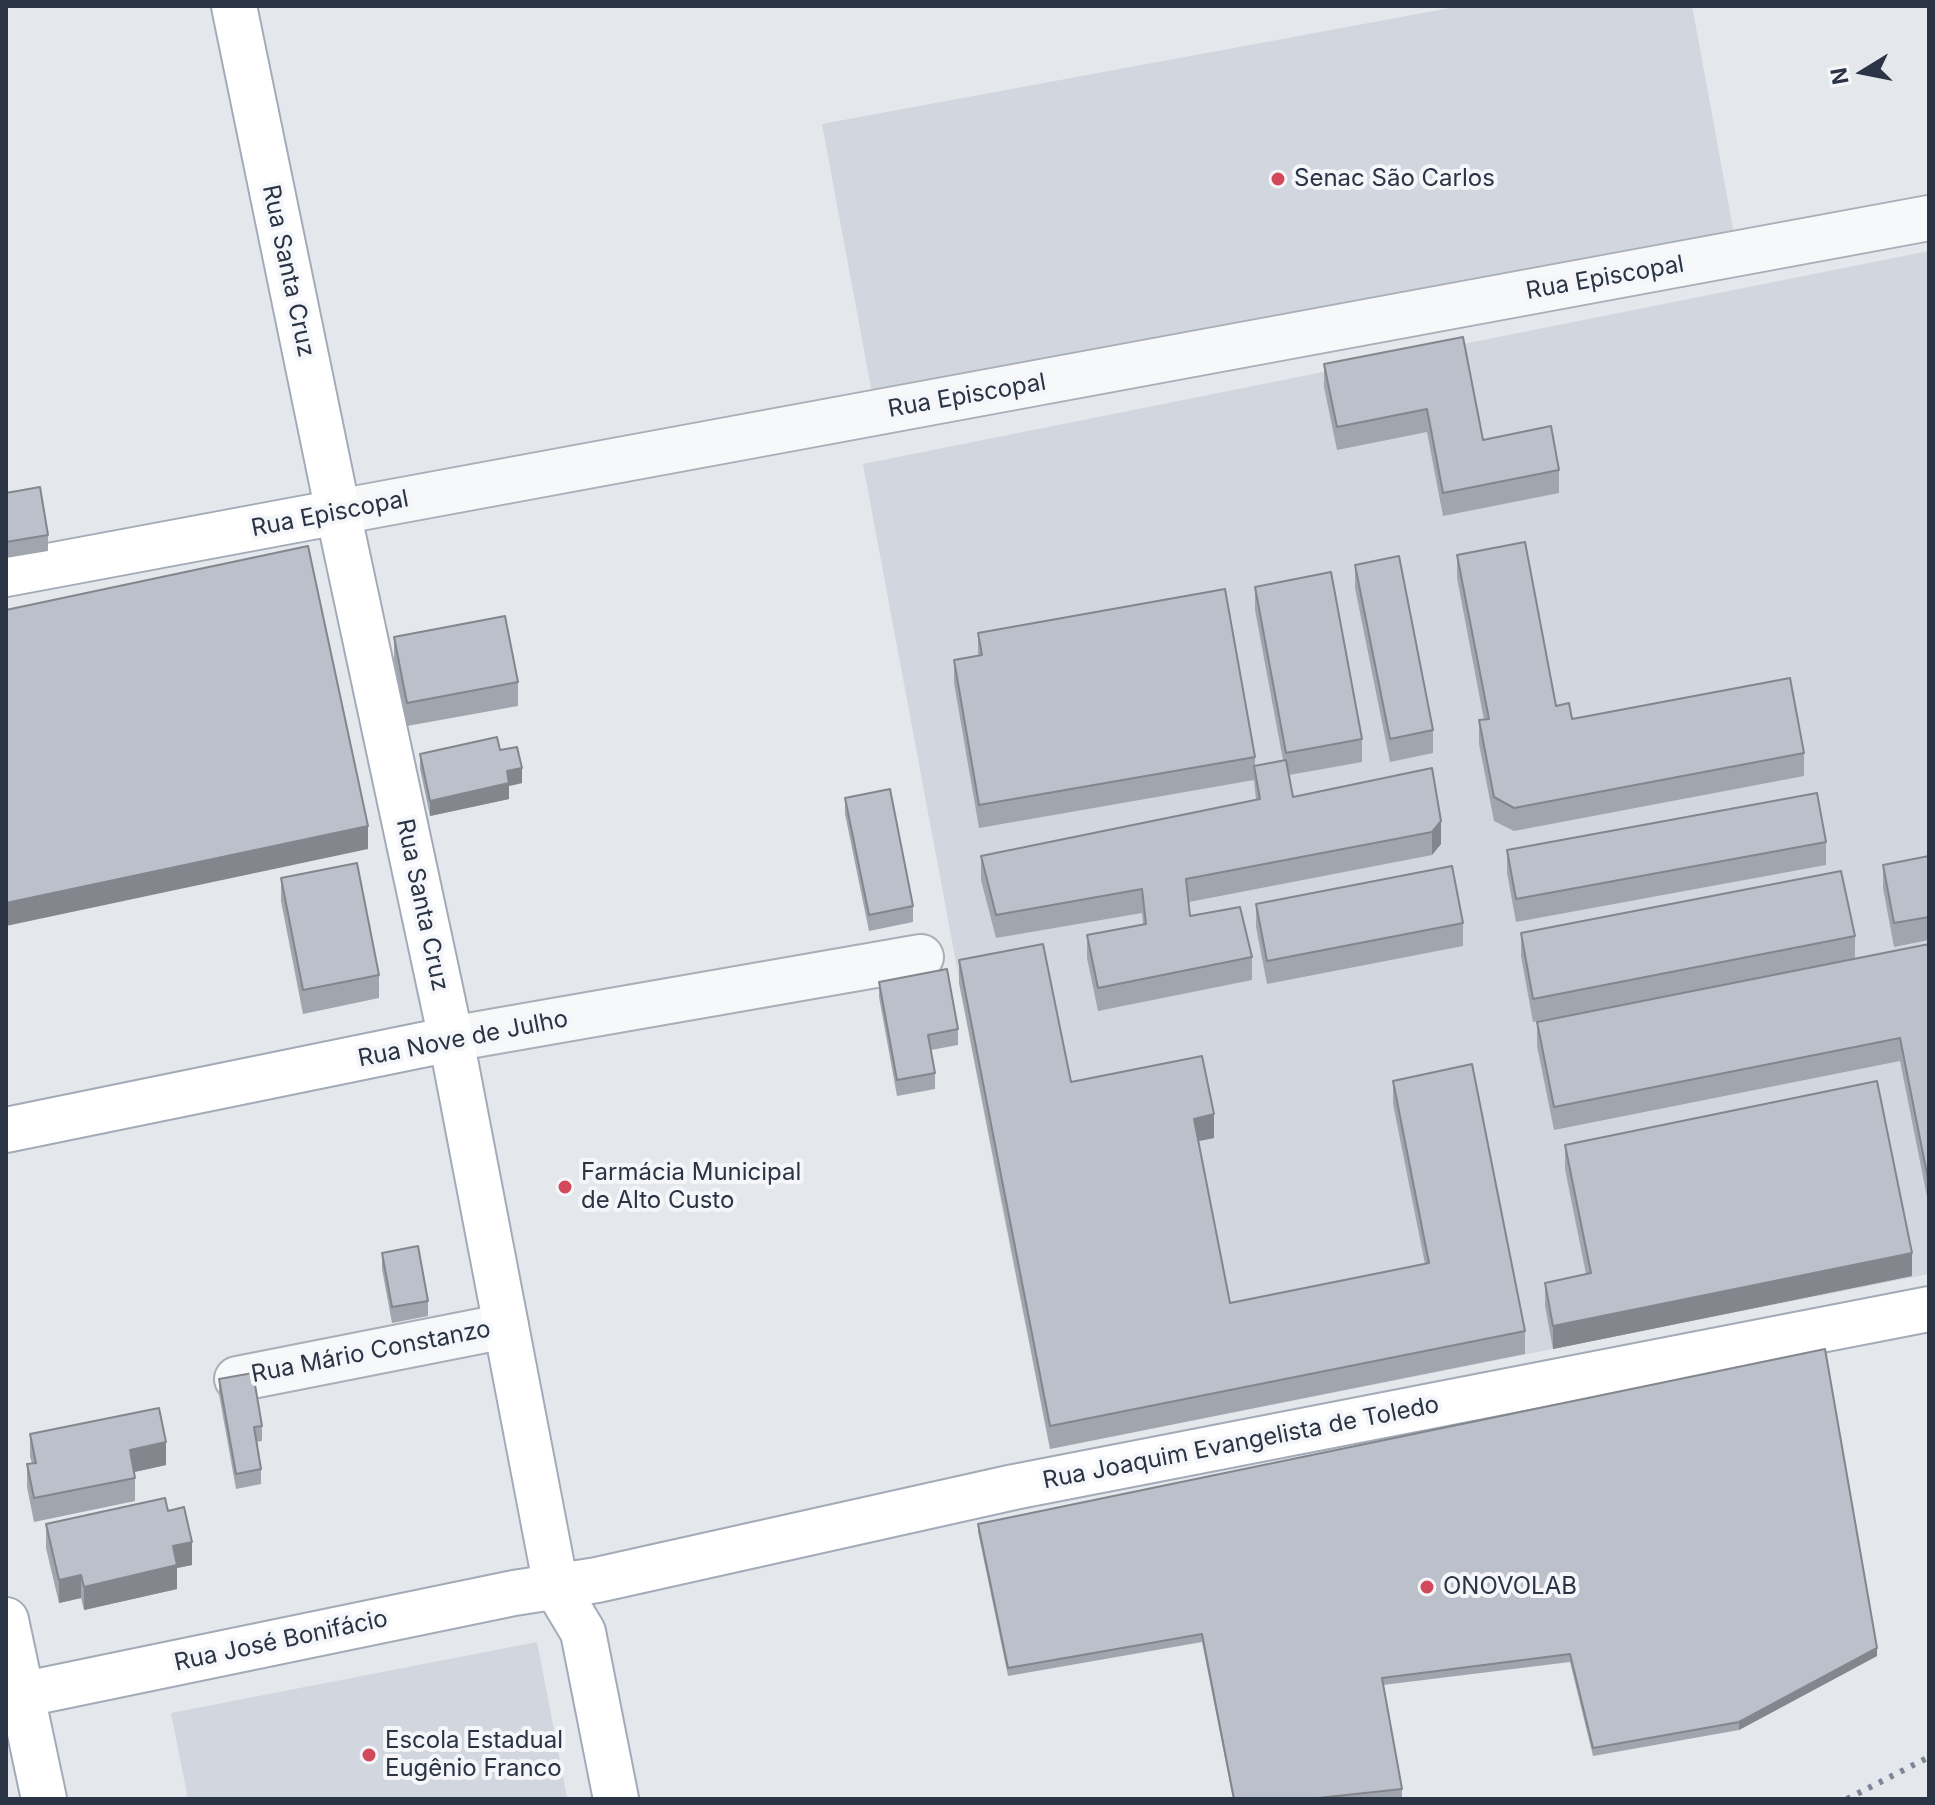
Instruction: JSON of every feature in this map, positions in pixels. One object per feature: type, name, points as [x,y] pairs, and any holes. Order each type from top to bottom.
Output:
[{"type":"main road","name":"Rua Santa Cruz","points":[[234,6],[451,1039],[556,1587],[583,1632],[616,1799]]},
{"type":"main road","name":"Rua Episcopal","points":[[6,574],[338,512]]},
{"type":"main road","name":"Rua Nove de Julho","points":[[6,1130],[451,1039]]},
{"type":"main road","name":"Rua Joaquim Evangelista de Toledo","points":[[556,1587],[1014,1487],[1929,1309]]},
{"type":"main road","name":"Rua José Bonifácio","points":[[14,1696],[498,1596],[556,1587]]},
{"type":"main road","points":[[6,1620],[14,1696],[44,1799]]},
{"type":"street","name":"Rua Episcopal","points":[[338,512],[1929,218]]},
{"type":"street","name":"Rua Nove de Julho","points":[[451,1039],[921,957]]},
{"type":"street","name":"Rua Mário Constanzo","points":[[237,1379],[506,1326]]},
{"type":"shaded area","name":"Senac São Carlos","points":[[1461,6],[1692,6],[1734,234],[872,393],[822,124]]},
{"type":"shaded area","points":[[1929,251],[1929,1274],[1050,1449],[863,464]]},
{"type":"shaded area","name":"Escola Estadual Eugênio Franco","points":[[537,1642],[567,1797],[188,1799],[171,1713]]},
{"type":"building","points":[[1463,337],[1483,440],[1551,426],[1559,470],[1443,493],[1427,409],[1337,427],[1324,364]]},
{"type":"building","points":[[40,487],[48,535],[6,542],[6,493]]},
{"type":"building","points":[[1525,542],[1556,706],[1569,703],[1572,719],[1790,678],[1804,753],[1514,808],[1494,797],[1479,720],[1489,719],[1457,555]]},
{"type":"building","points":[[308,546],[368,826],[6,903],[6,610]]},
{"type":"building","points":[[1399,556],[1433,730],[1390,739],[1355,565]]},
{"type":"building","points":[[1331,572],[1362,739],[1286,753],[1255,587]]},
{"type":"building","points":[[1225,589],[1255,757],[979,805],[954,660],[982,655],[978,633]]},
{"type":"building","points":[[505,616],[518,682],[407,703],[394,637]]},
{"type":"building","points":[[497,737],[500,750],[517,747],[522,768],[507,771],[509,783],[430,801],[420,754]]},
{"type":"building","points":[[1286,760],[1293,797],[1432,768],[1441,821],[1432,832],[1186,879],[1190,916],[1240,907],[1252,957],[1098,988],[1087,935],[1146,924],[1142,889],[996,915],[981,856],[1260,799],[1254,766]]},
{"type":"building","points":[[890,789],[913,906],[869,915],[845,798]]},
{"type":"building","points":[[1817,793],[1826,842],[1516,899],[1507,850]]},
{"type":"building","points":[[1929,856],[1929,917],[1894,923],[1883,865]]},
{"type":"building","points":[[357,863],[379,975],[303,990],[281,878]]},
{"type":"building","points":[[1452,866],[1463,923],[1267,961],[1256,904]]},
{"type":"building","points":[[1841,871],[1855,936],[1533,999],[1521,933]]},
{"type":"building","points":[[1043,944],[1071,1082],[1202,1056],[1214,1114],[1194,1119],[1230,1303],[1429,1263],[1393,1081],[1472,1064],[1525,1331],[1050,1426],[959,960]]},
{"type":"building","points":[[1929,944],[1929,1184],[1900,1038],[1554,1107],[1537,1022]]},
{"type":"building","points":[[947,969],[958,1029],[928,1035],[935,1073],[897,1080],[879,982]]},
{"type":"building","points":[[1877,1081],[1912,1253],[1553,1326],[1545,1283],[1591,1273],[1565,1145]]},
{"type":"building","points":[[418,1246],[428,1301],[392,1307],[382,1253]]},
{"type":"building","name":"ONOVOLAB","points":[[1825,1349],[1877,1648],[1739,1722],[1593,1748],[1570,1654],[1382,1678],[1402,1789],[1309,1799],[1234,1799],[1202,1634],[1008,1668],[978,1524]]},
{"type":"building","points":[[253,1373],[262,1426],[254,1427],[261,1469],[236,1474],[219,1379]]},
{"type":"building","points":[[159,1408],[166,1442],[130,1450],[135,1478],[34,1498],[27,1464],[36,1463],[30,1434]]},
{"type":"building","points":[[165,1498],[168,1511],[184,1507],[192,1542],[173,1546],[177,1565],[84,1587],[81,1575],[59,1580],[46,1524]]},
{"type":"railway","points":[[1847,1799],[1929,1757]]},
{"type":"place","name":"Senac São Carlos","points":[[1278,179]]},
{"type":"place","name":"Farmácia Municipal de Alto Custo","points":[[565,1187]]},
{"type":"place","name":"ONOVOLAB","points":[[1427,1587]]},
{"type":"place","name":"Escola Estadual Eugênio Franco","points":[[369,1755]]}]
